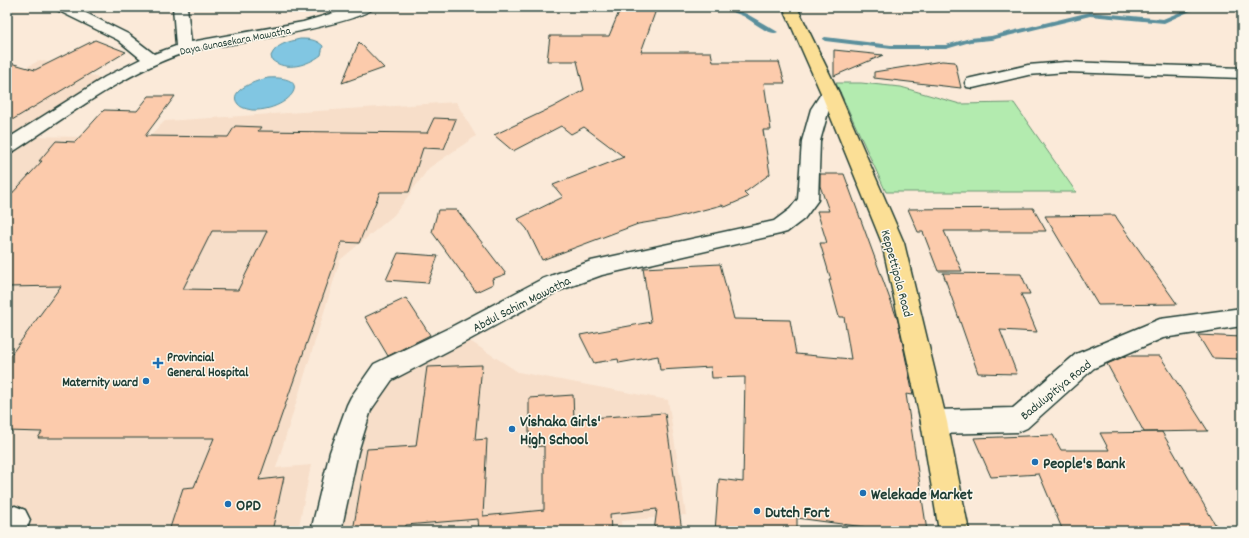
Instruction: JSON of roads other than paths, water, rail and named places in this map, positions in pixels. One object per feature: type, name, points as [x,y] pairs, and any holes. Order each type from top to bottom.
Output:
[{"type":"main road","name":"Keppettipola Road","points":[[790,7],[830,93],[892,243],[934,422],[954,531]]},
{"type":"street","points":[[62,7],[123,37],[152,60]]},
{"type":"street","points":[[180,7],[184,48]]},
{"type":"street","name":"Daya Gunasekara Mawatha","points":[[7,147],[111,81],[152,60],[184,48],[304,26],[346,15],[367,7]]},
{"type":"street","points":[[973,83],[1028,70],[1066,67],[1242,73]]},
{"type":"street","name":"Abdul Sahim Mawatha","points":[[326,531],[344,452],[360,405],[383,372],[459,334],[550,285],[598,267],[780,226],[797,214],[808,200],[811,141],[820,109],[830,93]]},
{"type":"street","name":"Badulupitiya Road","points":[[934,422],[1018,420],[1086,361],[1160,329],[1242,317]]},
{"type":"water","points":[[300,39],[318,42],[323,46],[321,55],[310,62],[297,66],[284,66],[272,60],[271,56],[273,52],[279,46]]},
{"type":"water","points":[[268,78],[283,79],[292,82],[294,87],[292,94],[286,100],[277,105],[265,109],[252,110],[238,104],[235,99],[236,94],[240,90],[251,83]]},
{"type":"waterway","points":[[725,7],[745,15],[760,25],[775,32]]},
{"type":"waterway","points":[[825,39],[891,47],[946,47],[970,40],[991,38],[1090,14],[1164,21],[1196,7]]},
{"type":"place","name":"Provincial General Hospital","points":[[158,363]]},
{"type":"place","name":"Maternity ward","points":[[146,381]]},
{"type":"place","name":"Vishaka Girls' High School","points":[[512,429]]},
{"type":"place","name":"People's Bank","points":[[1035,462]]},
{"type":"place","name":"Welekade Market","points":[[863,493]]},
{"type":"place","name":"OPD","points":[[228,504]]},
{"type":"place","name":"Dutch Fort","points":[[757,511]]}]
